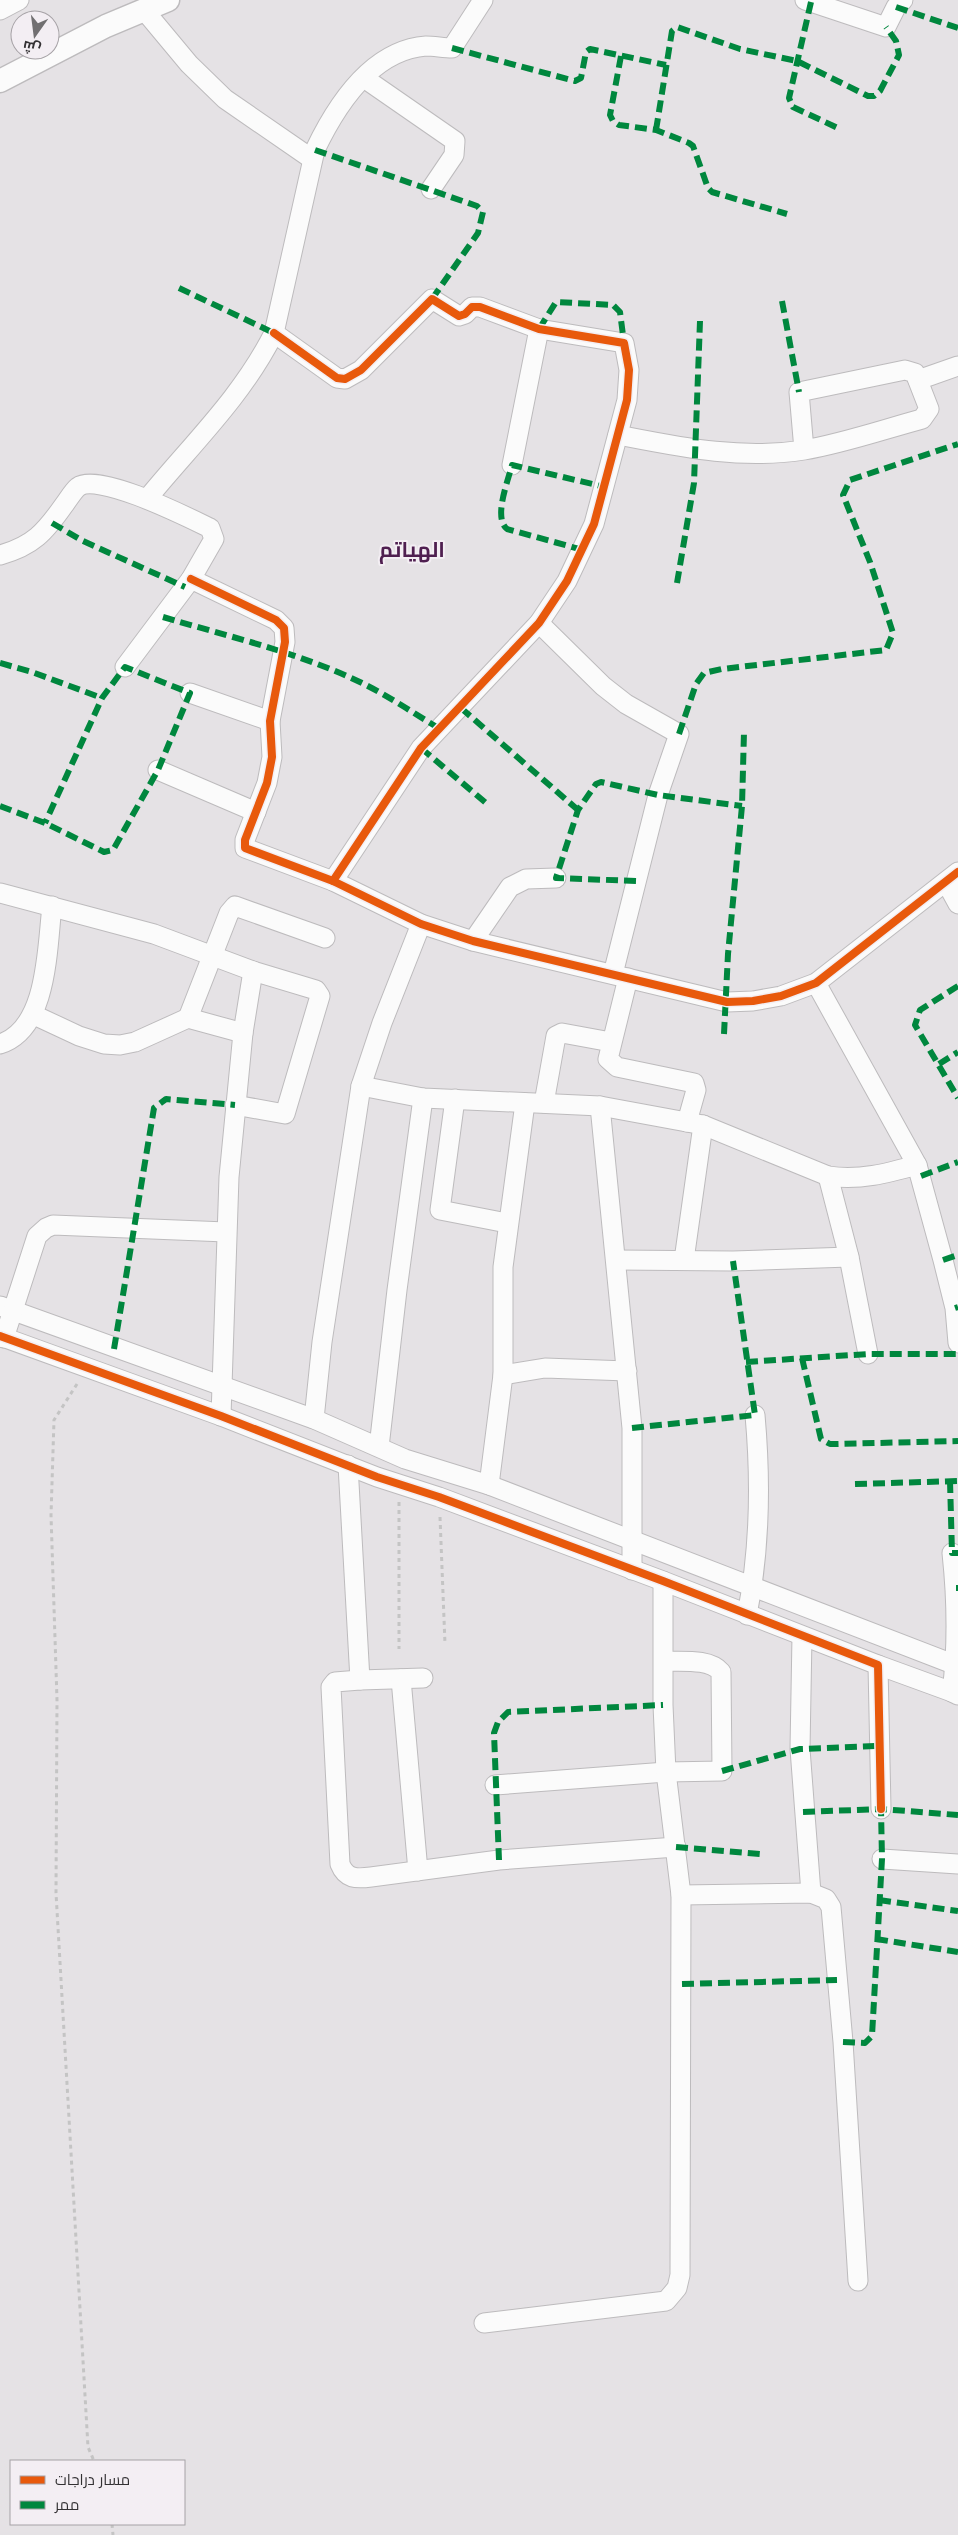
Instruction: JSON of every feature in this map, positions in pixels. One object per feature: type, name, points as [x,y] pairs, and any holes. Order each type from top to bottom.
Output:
[{"type":"street","points":[[0,81],[106,26],[168,0]]},
{"type":"street","points":[[147,500],[185,453],[225,410],[260,360],[274,333],[312,159],[329,122],[348,92],[382,63],[407,50],[427,46],[452,48],[483,0]]},
{"type":"street","points":[[809,1],[886,28],[896,7],[902,0]]},
{"type":"street","points":[[144,10],[189,64],[225,99],[312,159]]},
{"type":"street","points":[[364,78],[454,141],[454,155],[431,188]]},
{"type":"street","points":[[274,333],[337,378],[345,379],[361,370],[432,299],[459,316],[465,314],[472,307],[480,307],[539,329],[624,344],[629,370],[629,385],[618,435],[594,524],[584,550],[556,600],[539,623],[421,748],[333,881]]},
{"type":"street","points":[[512,465],[539,329]]},
{"type":"street","points":[[918,380],[958,366]]},
{"type":"street","points":[[618,435],[696,451],[752,453],[804,450],[922,419],[928,410],[915,373],[909,370],[799,392],[804,450]]},
{"type":"street","points":[[0,554],[23,548],[34,541],[52,523],[78,487],[85,484],[100,484],[147,500],[212,530],[214,539],[190,579],[125,666]]},
{"type":"street","points":[[190,579],[276,620],[284,628],[285,642],[270,721],[272,757],[267,783],[245,840],[245,848],[333,881],[421,924],[473,941],[727,1002],[753,1001],[781,996],[816,983],[952,877],[958,904]]},
{"type":"street","points":[[539,623],[603,686],[626,704],[679,734],[658,795],[620,976],[608,1059],[612,1065],[694,1083],[696,1090],[695,1124],[684,1260]]},
{"type":"street","points":[[190,693],[270,721]]},
{"type":"street","points":[[158,770],[256,812]]},
{"type":"street","points":[[473,941],[510,887],[526,879],[556,878]]},
{"type":"street","points":[[0,893],[154,934],[253,971],[314,988],[320,996],[285,1114],[235,1105]]},
{"type":"street","points":[[0,1044],[19,1033],[34,1015],[43,977],[52,906]]},
{"type":"street","points":[[188,1018],[229,913],[235,906],[325,938]]},
{"type":"street","points":[[314,1419],[322,1342],[361,1086],[382,1023],[421,924]]},
{"type":"street","points":[[221,1416],[226,1232],[235,1105],[243,1033],[253,971]]},
{"type":"street","points":[[816,983],[917,1165],[952,1298],[958,1343]]},
{"type":"street","points":[[34,1015],[80,1036],[104,1044],[120,1045],[135,1042],[188,1018],[243,1033]]},
{"type":"street","points":[[489,1485],[503,1374],[503,1267],[507,1223],[534,1103],[556,1036],[562,1033],[611,1042]]},
{"type":"street","points":[[361,1086],[423,1098],[600,1106],[695,1124],[828,1176],[843,1178],[870,1176],[917,1165]]},
{"type":"street","points":[[378,1447],[423,1098]]},
{"type":"street","points":[[455,1100],[440,1210],[507,1223]]},
{"type":"street","points":[[600,1106],[632,1428],[632,1570]]},
{"type":"street","points":[[828,1176],[849,1257],[868,1354]]},
{"type":"street","points":[[226,1232],[53,1225],[46,1228],[37,1236],[6,1309],[2,1337],[221,1416],[399,1484],[439,1497],[955,1694],[957,1666],[956,1588],[952,1553]]},
{"type":"street","points":[[616,1260],[733,1261],[849,1257]]},
{"type":"street","points":[[6,1309],[314,1419],[405,1459],[489,1485],[957,1666]]},
{"type":"street","points":[[503,1374],[544,1368],[627,1371]]},
{"type":"street","points":[[747,1614],[753,1586],[758,1537],[759,1493],[755,1415]]},
{"type":"street","points":[[348,1465],[360,1680]]},
{"type":"street","points":[[484,2323],[666,2301],[677,2288],[680,2265],[681,1895],[666,1772],[663,1581]]},
{"type":"street","points":[[802,1636],[800,1749],[811,1893]]},
{"type":"street","points":[[495,1785],[666,1772],[722,1771],[722,1672],[712,1665],[664,1661]]},
{"type":"street","points":[[878,1665],[881,1809]]},
{"type":"street","points":[[423,1678],[335,1682],[331,1687],[340,1864],[343,1871],[356,1879],[499,1860],[676,1847]]},
{"type":"street","points":[[401,1679],[418,1871]]},
{"type":"street","points":[[882,1859],[958,1864]]},
{"type":"street","points":[[681,1895],[811,1893],[826,1899],[831,1907],[843,2042],[858,2281]]},
{"type":"path","points":[[87,1369],[54,1420],[52,1515],[57,1700],[56,1893],[88,2447],[94,2460]]},
{"type":"path","points":[[399,1484],[399,1649]]},
{"type":"path","points":[[439,1497],[444,1644]]},
{"type":"marked path","points":[[811,2],[789,98],[793,107],[840,129]]},
{"type":"marked path","points":[[896,7],[958,28]]},
{"type":"marked path","points":[[656,130],[672,31],[677,27],[740,49],[797,61],[868,96],[874,96],[880,91],[899,55],[896,41],[886,27]]},
{"type":"marked path","points":[[452,48],[575,81],[581,78],[586,52],[590,49],[666,65]]},
{"type":"marked path","points":[[621,56],[610,115],[613,121],[619,125],[656,130],[689,143],[693,146],[708,188],[712,192],[787,214]]},
{"type":"marked path","points":[[315,150],[477,206],[483,212],[478,233],[432,299]]},
{"type":"marked path","points":[[179,288],[274,333]]},
{"type":"marked path","points":[[782,301],[799,392]]},
{"type":"marked path","points":[[539,329],[556,302],[613,305],[620,312],[624,343]]},
{"type":"marked path","points":[[677,583],[694,483],[700,321]]},
{"type":"marked path","points":[[679,734],[696,684],[704,673],[722,669],[886,650],[893,633],[870,562],[843,495],[850,480],[958,444]]},
{"type":"marked path","points":[[583,550],[507,529],[503,524],[501,508],[512,465],[605,487]]},
{"type":"marked path","points":[[52,523],[83,541],[185,587]]},
{"type":"marked path","points":[[163,617],[265,646],[340,673],[383,694],[440,729]]},
{"type":"marked path","points":[[0,663],[32,672],[102,698]]},
{"type":"marked path","points":[[0,806],[45,823],[104,852],[113,850],[158,770],[190,693],[125,667],[102,698],[45,823]]},
{"type":"marked path","points":[[461,708],[578,810]]},
{"type":"marked path","points":[[724,1034],[728,954],[742,806],[744,732]]},
{"type":"marked path","points":[[421,748],[486,803]]},
{"type":"marked path","points":[[636,881],[556,878],[578,810],[596,784],[601,782],[658,795],[742,806]]},
{"type":"marked path","points":[[958,986],[920,1010],[915,1025],[958,1098]]},
{"type":"marked path","points":[[939,1064],[958,1052]]},
{"type":"marked path","points":[[114,1349],[154,1108],[166,1099],[235,1105]]},
{"type":"marked path","points":[[921,1176],[958,1162]]},
{"type":"marked path","points":[[943,1260],[958,1255]]},
{"type":"marked path","points":[[632,1428],[755,1415],[733,1261]]},
{"type":"marked path","points":[[746,1362],[868,1354],[958,1354]]},
{"type":"marked path","points":[[802,1358],[821,1439],[830,1444],[958,1441]]},
{"type":"marked path","points":[[950,1481],[952,1553],[958,1553]]},
{"type":"marked path","points":[[855,1484],[958,1481]]},
{"type":"marked path","points":[[499,1860],[494,1733],[498,1722],[508,1712],[663,1705]]},
{"type":"marked path","points":[[722,1771],[800,1749],[878,1746]]},
{"type":"marked path","points":[[803,1812],[881,1809],[958,1815]]},
{"type":"marked path","points":[[843,2042],[865,2043],[872,2036],[882,1859],[881,1809]]},
{"type":"marked path","points":[[676,1847],[761,1854]]},
{"type":"marked path","points":[[879,1900],[958,1911]]},
{"type":"marked path","points":[[876,1939],[958,1952]]},
{"type":"marked path","points":[[682,1984],[837,1980]]},
{"type":"cycle path","points":[[274,333],[337,378],[345,379],[361,370],[432,299],[459,316],[465,314],[472,307],[480,307],[539,329],[624,343],[629,370],[627,400],[594,524],[567,581],[539,623],[421,748],[333,881]]},
{"type":"cycle path","points":[[191,579],[276,620],[284,628],[285,642],[270,721],[272,757],[267,783],[245,840],[245,848],[333,881],[421,924],[473,941],[727,1002],[753,1001],[781,996],[816,983],[958,872]]},
{"type":"cycle path","points":[[0,1336],[221,1416],[377,1477],[439,1497],[663,1581],[878,1665],[881,1809]]},
{"type":"district","name":"الهياتم","points":[[412,550]]}]
